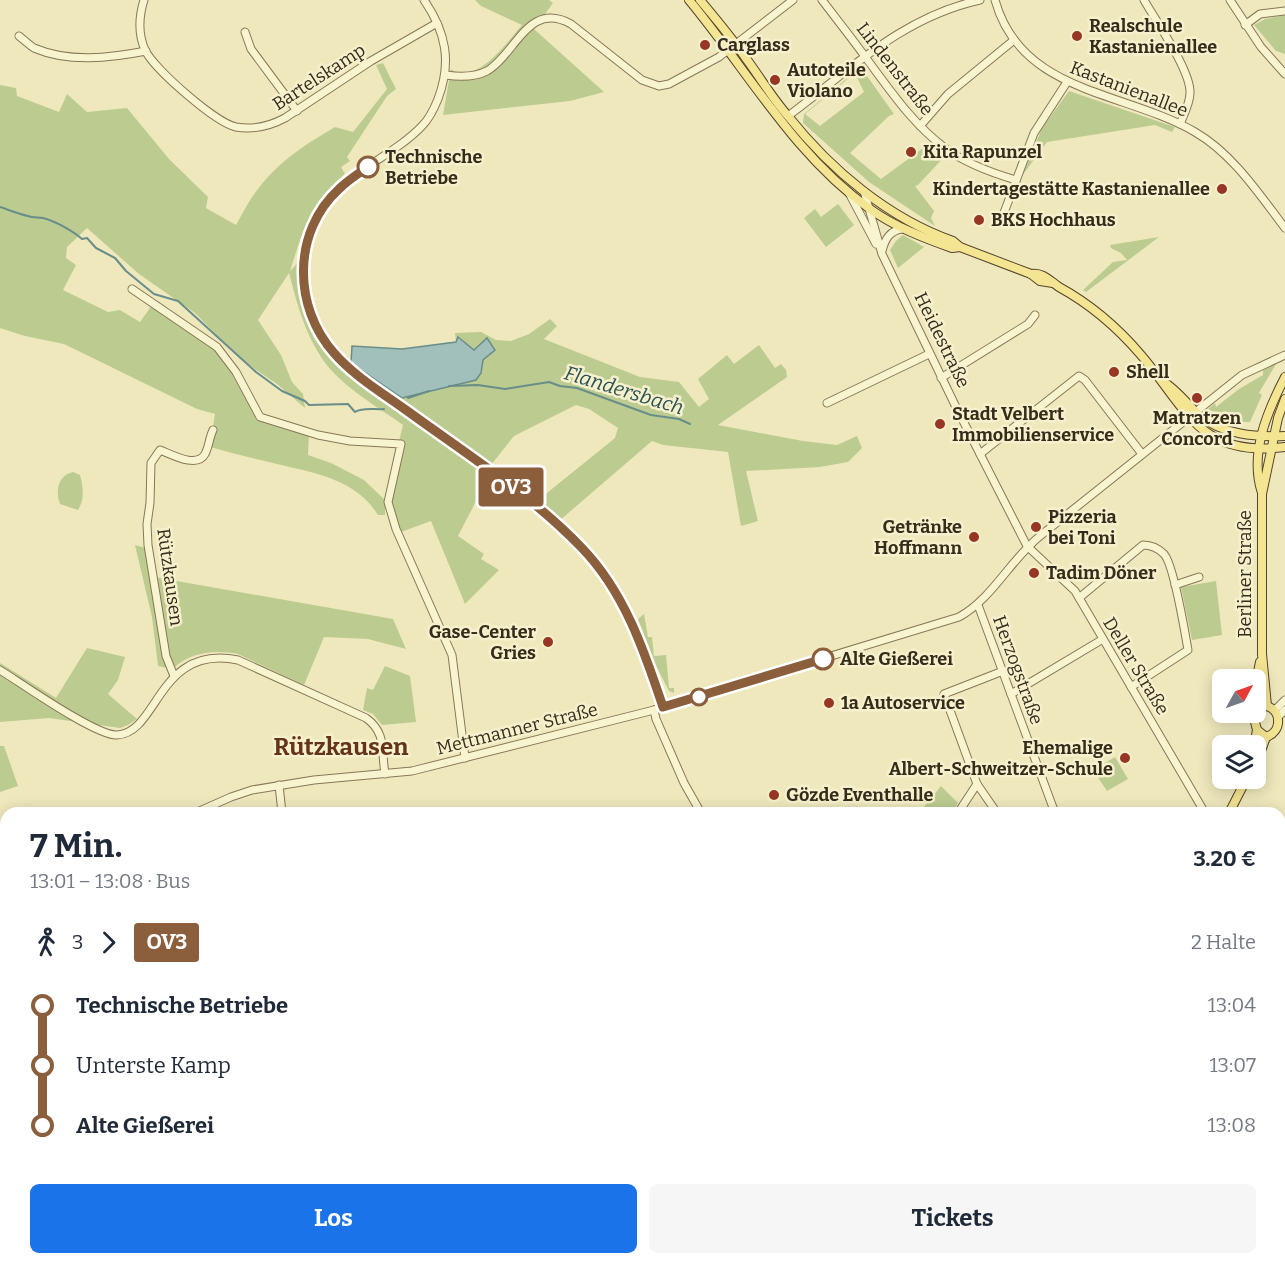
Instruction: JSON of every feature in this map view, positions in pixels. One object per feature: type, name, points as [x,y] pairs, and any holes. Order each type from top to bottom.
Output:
[{"type":"main road","points":[[689,0],[765,102],[816,161],[848,191],[870,209],[904,230],[952,248],[960,247]]},
{"type":"main road","points":[[700,0],[736,44],[788,116],[845,175],[864,191],[902,218],[954,241],[960,247],[1031,274],[1043,275],[1075,296],[1106,320],[1130,343],[1161,380],[1176,391],[1200,429],[1220,441],[1258,448],[1285,447]]},
{"type":"main road","name":"Berliner Straße","points":[[1262,494],[1257,478],[1258,448],[1273,402],[1285,377]]},
{"type":"main road","name":"Berliner Straße","points":[[1259,669],[1262,654],[1262,494],[1273,437],[1285,399]]},
{"type":"main road","points":[[1192,415],[1223,429],[1262,436],[1285,436]]},
{"type":"main road","name":"Berliner Straße","points":[[1262,654],[1276,711]]},
{"type":"main road","points":[[1266,737],[1277,729],[1276,711]]},
{"type":"main road","points":[[1255,723],[1256,735]]},
{"type":"main road","points":[[1257,730],[1263,735]]},
{"type":"main road","points":[[1232,807],[1241,789]]},
{"type":"street","points":[[19,36],[34,47],[56,54],[79,57],[120,56],[146,51],[140,27],[144,0]]},
{"type":"street","points":[[424,0],[437,23],[446,56],[446,75],[434,108],[423,125],[339,189],[320,213],[306,248],[303,268],[304,289],[309,311],[323,338],[348,367],[528,500],[581,547],[611,584],[633,624],[663,707]]},
{"type":"street","points":[[446,75],[458,77],[484,73],[492,68],[525,29],[542,17],[553,16],[562,18],[571,24],[632,73],[650,84],[659,86],[669,84],[719,57],[793,0]]},
{"type":"street","name":"Lindenstraße","points":[[822,0],[900,105],[920,126],[946,149],[962,159],[1016,180]]},
{"type":"street","points":[[788,116],[864,56],[914,23],[961,4],[980,0]]},
{"type":"street","name":"Kastanienallee","points":[[995,0],[1007,30],[1014,40],[1042,66],[1067,82],[1151,111],[1180,124],[1215,146],[1232,162],[1285,228]]},
{"type":"street","points":[[1144,0],[1181,64],[1190,85],[1189,101],[1180,124]]},
{"type":"street","points":[[1230,0],[1261,47],[1285,74]]},
{"type":"street","points":[[1245,24],[1260,14],[1285,10]]},
{"type":"street","name":"Bartelskamp","points":[[146,51],[213,116],[235,126],[252,128],[272,125],[297,111],[391,49],[437,23]]},
{"type":"street","points":[[245,32],[251,49],[297,111]]},
{"type":"street","points":[[920,126],[959,84],[1014,40]]},
{"type":"street","points":[[1002,218],[1034,133],[1067,82]]},
{"type":"street","points":[[848,191],[882,254]]},
{"type":"street","name":"Heidestraße","points":[[864,191],[882,254],[929,354],[1027,546]]},
{"type":"street","points":[[882,254],[884,242],[890,234],[896,230],[904,230]]},
{"type":"street","points":[[132,289],[217,347],[236,372],[260,417],[318,435],[350,441],[401,444],[388,502],[396,529],[452,655],[465,758]]},
{"type":"street","points":[[941,378],[1028,324],[1035,315]]},
{"type":"street","points":[[827,403],[929,354]]},
{"type":"street","name":"Mettmanner Straße","points":[[208,807],[231,796],[279,785],[412,771],[465,758],[654,710],[959,617],[978,605],[1027,546],[1242,375],[1285,355]]},
{"type":"street","points":[[980,454],[1079,376],[1085,380],[1142,454]]},
{"type":"street","name":"Rützkausen","points":[[174,676],[166,656],[148,545],[151,463],[160,450],[191,460],[200,459],[205,456],[208,440],[213,430]]},
{"type":"street","points":[[1079,598],[1143,545],[1151,545],[1165,555],[1175,585],[1188,650],[1131,687]]},
{"type":"street","name":"Deller Straße","points":[[1027,546],[1069,585],[1079,598],[1201,807]]},
{"type":"street","points":[[1175,585],[1199,577]]},
{"type":"street","name":"Herzogstraße","points":[[978,605],[1053,807]]},
{"type":"street","points":[[1011,694],[1103,639]]},
{"type":"street","points":[[0,670],[59,708],[96,728],[116,735],[129,731],[140,722],[174,676],[185,668],[209,658],[223,657],[238,660],[366,718],[374,724],[381,735],[385,774]]},
{"type":"street","points":[[993,807],[977,784],[944,694],[1003,671]]},
{"type":"street","points":[[1276,711],[1285,700]]},
{"type":"street","points":[[654,710],[684,783],[698,807]]},
{"type":"street","points":[[962,807],[977,784]]},
{"type":"street","points":[[279,785],[281,807]]},
{"type":"green space","points":[[475,0],[549,0],[553,3],[534,29],[604,92],[570,101],[443,115],[451,69],[460,73],[481,67],[500,51],[522,25],[481,6]]},
{"type":"green space","points":[[1285,15],[1285,54],[1276,51],[1254,25],[1265,19]]},
{"type":"green space","points":[[383,63],[396,89],[387,96],[347,157],[350,161],[341,167],[345,174],[316,206],[304,230],[290,271],[310,250],[310,282],[316,312],[330,339],[352,363],[402,398],[476,380],[481,373],[483,360],[459,337],[456,342],[455,333],[481,332],[496,340],[511,341],[529,334],[550,319],[557,326],[544,339],[640,377],[679,382],[699,407],[709,399],[698,379],[727,355],[734,364],[759,345],[775,368],[781,364],[786,370],[787,377],[718,425],[837,445],[857,436],[862,448],[848,462],[820,467],[746,471],[758,521],[741,526],[728,452],[663,445],[652,441],[559,521],[537,501],[615,438],[618,428],[589,409],[576,405],[514,436],[491,465],[489,476],[458,536],[484,554],[481,559],[499,570],[465,604],[431,521],[401,532],[393,513],[387,489],[403,425],[340,379],[323,360],[306,329],[289,273],[258,320],[281,355],[292,382],[303,394],[305,408],[277,384],[240,359],[195,313],[139,274],[87,228],[67,247],[66,258],[76,265],[63,290],[108,312],[120,310],[140,322],[152,305],[219,352],[258,416],[309,433],[308,455],[331,463],[364,480],[385,500],[385,515],[378,515],[358,493],[333,479],[210,447],[215,414],[197,409],[64,344],[0,328],[0,85],[16,88],[17,96],[59,112],[67,94],[87,112],[127,108],[169,159],[208,197],[206,208],[236,225],[266,179],[294,154],[335,127],[353,132],[387,89],[376,65]]},
{"type":"green space","points":[[857,70],[867,76],[894,114],[889,116],[850,153],[881,179],[930,143],[945,156],[915,186],[934,211],[931,218],[935,226],[869,182],[803,123],[804,114]],"holes":[[[855,73],[864,92],[820,126],[805,114]]]},
{"type":"green space","points":[[1069,91],[1175,127],[1172,132],[1155,125],[1047,142],[1022,176],[1042,128]]},
{"type":"green space","points":[[838,204],[854,225],[826,247],[804,218],[815,209],[821,217]]},
{"type":"green space","points":[[903,235],[924,247],[898,268],[890,250]]},
{"type":"green space","points":[[1159,237],[1086,292],[1083,290],[1113,262],[1127,260],[1110,245]]},
{"type":"green space","points":[[1276,364],[1259,393],[1262,395],[1250,422],[1234,422],[1208,409],[1215,403],[1216,407],[1239,389],[1263,375],[1263,370]]},
{"type":"green space","points":[[73,472],[80,475],[83,488],[82,502],[78,510],[60,504],[58,494],[61,480]]},
{"type":"green space","points":[[135,545],[149,549],[154,577],[393,619],[406,649],[368,639],[324,637],[304,685],[238,654],[219,652],[191,657],[175,667],[169,674],[167,668],[158,666],[152,617]]},
{"type":"green space","points":[[1216,581],[1222,635],[1192,640],[1181,587]]},
{"type":"green space","points":[[644,614],[648,637],[652,637],[654,656],[666,655],[669,688],[674,688],[674,693],[669,691],[652,658],[638,619]]},
{"type":"green space","points":[[87,648],[125,657],[118,680],[108,694],[137,719],[120,728],[49,718],[0,722],[0,663],[56,698]]},
{"type":"green space","points":[[385,666],[410,676],[416,722],[382,725],[373,714],[363,710],[367,688],[373,690]]},
{"type":"green space","points":[[0,746],[4,746],[18,786],[0,792]]},
{"type":"green space","points":[[1115,757],[1128,779],[1107,791],[1093,770]]},
{"type":"green space","points":[[941,786],[958,803],[955,807],[924,807]]},
{"type":"water","points":[[458,337],[474,350],[487,338],[495,350],[483,360],[481,373],[476,380],[402,398],[351,363],[352,346],[402,349],[456,342]]},
{"type":"waterway","name":"Flandersbach","points":[[0,207],[30,217],[48,219],[82,239],[87,238],[96,248],[115,258],[126,271],[154,294],[178,301],[256,372],[282,391],[309,405],[348,404],[355,412],[365,409],[384,409]]},
{"type":"waterway","name":"Flandersbach","points":[[449,386],[478,385],[505,389],[549,382],[577,388],[651,415],[679,419],[690,424]]},
{"type":"waterway","name":"Flandersbach","points":[[408,398],[429,391]]},
{"type":"bus line","name":"OV3","points":[[368,167],[328,200],[313,226],[306,248],[303,268],[304,289],[309,311],[318,331],[333,352],[364,380],[528,500],[581,547],[616,592],[633,624],[663,707],[823,659]]},
{"type":"place","name":"Realschule Kastanienallee","points":[[1077,36]]},
{"type":"place","name":"Carglass","points":[[705,45]]},
{"type":"place","name":"Autoteile Violano","points":[[775,80]]},
{"type":"place","name":"Kita Rapunzel","points":[[911,152]]},
{"type":"place","name":"Technische Betriebe","points":[[368,167]]},
{"type":"place","name":"Kindertagestätte Kastanienallee","points":[[1222,189]]},
{"type":"place","name":"BKS Hochhaus","points":[[979,220]]},
{"type":"place","name":"Shell","points":[[1114,372]]},
{"type":"place","name":"Matratzen Concord","points":[[1197,398]]},
{"type":"place","name":"Stadt Velbert Immobilienservice","points":[[940,424]]},
{"type":"place","name":"Pizzeria bei Toni","points":[[1036,527]]},
{"type":"place","name":"Getränke Hoffmann","points":[[974,537]]},
{"type":"place","name":"Tadim Döner","points":[[1034,573]]},
{"type":"place","name":"Gase-Center Gries","points":[[548,642]]},
{"type":"place","name":"Alte Gießerei","points":[[823,659]]},
{"type":"place","name":"1a Autoservice","points":[[829,703]]},
{"type":"place","name":"Ehemalige Albert-Schweitzer-Schule","points":[[1125,758]]},
{"type":"place","name":"Gözde Eventhalle","points":[[774,795]]},
{"type":"district","name":"Rützkausen","points":[[341,747]]}]
